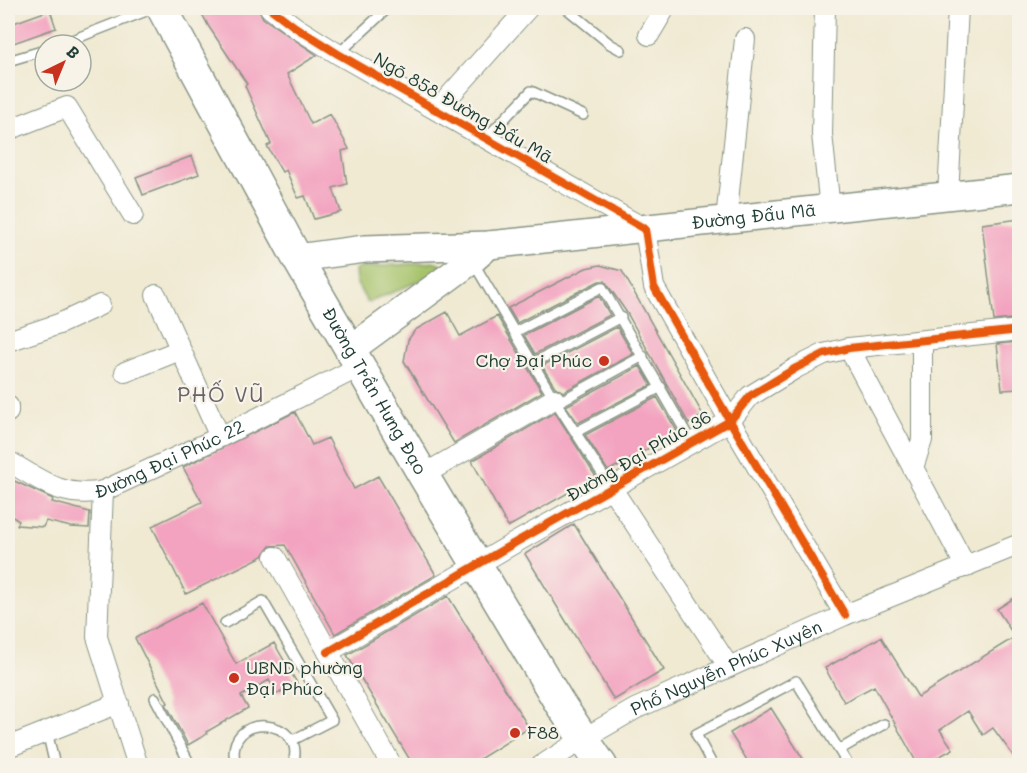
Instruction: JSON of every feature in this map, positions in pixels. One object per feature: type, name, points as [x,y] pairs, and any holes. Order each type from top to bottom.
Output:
[{"type":"main road","name":"Đường Trần Hưng Đạo","points":[[162,8],[297,258],[423,475],[583,739],[602,765]]},
{"type":"street","name":"Ngõ 858 Đường Đấu Mã","points":[[270,8],[338,54],[645,228]]},
{"type":"street","points":[[436,110],[528,8]]},
{"type":"street","points":[[649,34],[665,8]]},
{"type":"street","points":[[825,8],[822,134],[830,209]]},
{"type":"street","points":[[948,196],[958,8]]},
{"type":"street","points":[[726,220],[745,39]]},
{"type":"street","points":[[8,130],[66,107],[134,215]]},
{"type":"street","name":"Đường Đấu Mã","points":[[297,258],[365,249],[481,253],[645,228],[1020,188]]},
{"type":"street","points":[[645,228],[654,287],[845,615]]},
{"type":"street","points":[[356,358],[481,253]]},
{"type":"street","points":[[156,295],[220,437]]},
{"type":"street","points":[[8,341],[58,324],[100,305]]},
{"type":"street","name":"Đường Đại Phúc 36","points":[[328,652],[730,421],[750,396],[815,359],[849,348],[1020,330]]},
{"type":"street","points":[[913,468],[922,440],[922,341]]},
{"type":"street","points":[[849,348],[966,567]]},
{"type":"street","points":[[125,372],[180,350]]},
{"type":"street","name":"Đường Đại Phúc 22","points":[[8,461],[60,490],[89,494],[103,491],[220,437],[356,358]]},
{"type":"street","points":[[423,475],[556,401]]},
{"type":"street","points":[[8,406],[8,412]]},
{"type":"street","points":[[612,489],[729,667]]},
{"type":"street","points":[[103,491],[97,637],[138,765]]},
{"type":"street","name":"Phố Nguyễn Phúc Xuyên","points":[[541,765],[629,712],[845,615],[1020,544]]},
{"type":"street","points":[[275,557],[392,765]]},
{"type":"street","points":[[8,747],[119,703]]},
{"type":"lane","points":[[90,33],[154,8]]},
{"type":"lane","points":[[338,54],[388,8]]},
{"type":"lane","points":[[566,8],[610,44],[621,50]]},
{"type":"lane","points":[[8,62],[33,54]]},
{"type":"lane","points":[[486,138],[531,91],[583,115]]},
{"type":"lane","points":[[481,253],[514,332],[612,489]]},
{"type":"lane","points":[[514,332],[602,287],[692,443]]},
{"type":"lane","points":[[533,363],[621,317]]},
{"type":"lane","points":[[556,401],[643,356]]},
{"type":"lane","points":[[576,432],[661,387]]},
{"type":"lane","points":[[225,623],[263,601],[332,720],[291,741]]},
{"type":"lane","points":[[713,765],[696,734],[796,681],[849,765]]},
{"type":"lane","points":[[155,698],[191,765]]},
{"type":"lane","points":[[236,765],[235,744],[240,735],[248,729],[267,724],[277,727],[291,741],[294,751],[292,765]]},
{"type":"lane","points":[[839,750],[884,724]]},
{"type":"lane","points":[[47,731],[55,765]]},
{"type":"green space","points":[[435,262],[442,266],[440,272],[370,302],[367,302],[356,282],[355,270],[358,268]]},
{"type":"building","points":[[199,8],[258,8],[263,18],[317,55],[287,74],[311,124],[330,114],[349,149],[342,151],[347,184],[333,188],[341,212],[314,219],[305,196],[298,198],[286,170],[282,172],[267,146],[271,144],[245,86],[247,84]]},
{"type":"building","points":[[50,10],[56,28],[42,33],[33,33],[33,36],[8,45],[8,25]]},
{"type":"building","points":[[192,156],[199,174],[143,195],[136,177]]},
{"type":"building","points":[[1020,219],[1020,318],[994,321],[982,224]]},
{"type":"building","points":[[600,265],[622,271],[703,415],[689,424],[627,313],[605,281],[599,281],[517,323],[508,308],[586,268]]},
{"type":"building","points":[[599,296],[610,315],[535,354],[524,335]]},
{"type":"building","points":[[447,312],[460,336],[497,316],[542,392],[454,443],[404,361],[408,340],[415,330]]},
{"type":"building","points":[[617,327],[633,354],[563,392],[555,387],[542,366]]},
{"type":"building","points":[[1020,342],[1020,389],[1002,390],[997,344]]},
{"type":"building","points":[[640,366],[651,385],[578,423],[566,406]]},
{"type":"building","points":[[657,397],[677,431],[608,471],[585,435]]},
{"type":"building","points":[[295,412],[312,445],[328,438],[354,489],[378,476],[436,575],[335,634],[285,545],[270,546],[263,556],[186,594],[152,526],[202,502],[183,467]]},
{"type":"building","points":[[555,412],[596,477],[508,527],[472,461]]},
{"type":"building","points":[[8,478],[53,499],[52,502],[90,512],[89,528],[71,527],[46,521],[43,527],[17,525],[19,521],[8,514]]},
{"type":"building","points":[[574,524],[664,670],[614,700],[525,554]]},
{"type":"building","points":[[1020,594],[1020,765],[993,728],[983,735],[968,711],[940,730],[953,749],[924,765],[918,765],[874,686],[844,702],[825,668],[881,637],[918,697],[1015,637],[997,609]]},
{"type":"building","points":[[448,596],[529,728],[470,765],[413,765],[347,655]]},
{"type":"building","points":[[202,603],[236,664],[274,643],[297,683],[277,694],[269,680],[241,696],[248,708],[188,745],[135,638]]},
{"type":"building","points":[[771,708],[807,765],[750,765],[730,733]]},
{"type":"cycle path","points":[[270,8],[338,54],[645,229],[654,287],[845,615]]},
{"type":"cycle path","points":[[328,652],[730,421],[750,396],[824,354],[849,348],[1020,330]]},
{"type":"place","name":"Chợ Đại Phúc","points":[[604,361]]},
{"type":"place","name":"UBND phường Đại Phúc","points":[[234,678]]},
{"type":"place","name":"F88","points":[[515,733]]},
{"type":"district","name":"PHỐ VŨ","points":[[221,395]]}]
